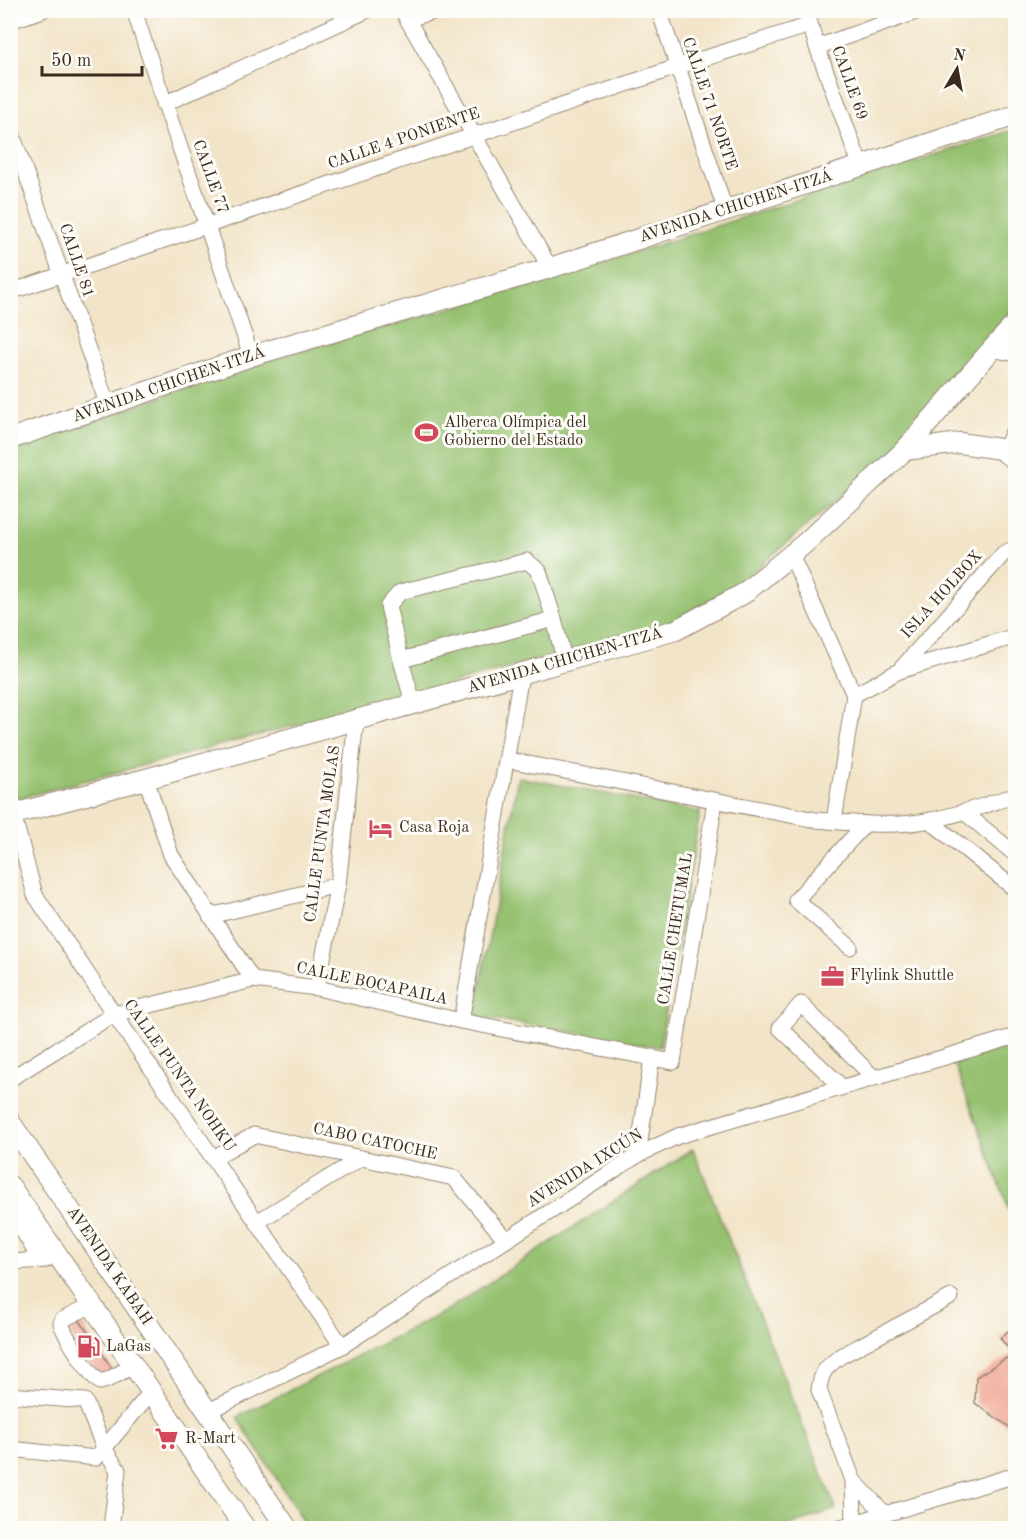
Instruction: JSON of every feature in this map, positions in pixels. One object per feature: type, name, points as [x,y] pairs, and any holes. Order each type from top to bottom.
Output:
[{"type":"main road","name":"AVENIDA CHICHEN-ITZÁ","points":[[10,439],[251,356],[550,268],[1016,115]]},
{"type":"main road","name":"AVENIDA CHICHEN-ITZÁ","points":[[12,815],[565,663],[676,630],[742,594],[791,555],[905,450],[1016,323]]},
{"type":"main road","points":[[1014,459],[1012,440],[1016,431]]},
{"type":"main road","points":[[905,450],[960,443],[1000,449],[1014,459]]},
{"type":"main road","name":"AVENIDA KABAH","points":[[10,1122],[287,1528]]},
{"type":"main road","points":[[10,1186],[245,1528]]},
{"type":"street","points":[[10,21],[43,10]]},
{"type":"street","name":"CALLE 77","points":[[134,10],[251,356]]},
{"type":"street","points":[[164,104],[368,10]]},
{"type":"street","points":[[440,10],[404,15],[550,268]]},
{"type":"street","name":"CALLE 71 NORTE","points":[[659,10],[725,209]]},
{"type":"street","points":[[817,47],[922,10]]},
{"type":"street","name":"CALLE 4 PONIENTE","points":[[10,292],[677,66],[808,18]]},
{"type":"street","name":"CALLE 69","points":[[808,18],[861,167]]},
{"type":"street","name":"CALLE 81","points":[[10,128],[108,406]]},
{"type":"street","points":[[992,349],[1016,354]]},
{"type":"street","name":"ISLA HOLBOX","points":[[899,671],[1004,553],[1016,548]]},
{"type":"street","points":[[791,555],[854,695],[834,821]]},
{"type":"street","points":[[413,703],[388,606],[400,592],[527,561],[539,571],[565,663]]},
{"type":"street","points":[[401,660],[554,619]]},
{"type":"street","points":[[854,695],[899,671],[1016,636]]},
{"type":"street","points":[[461,1021],[521,675]]},
{"type":"street","name":"CALLE PUNTA MOLAS","points":[[317,988],[338,885],[356,720]]},
{"type":"street","points":[[508,760],[715,801],[865,824],[930,821],[1016,795]]},
{"type":"street","points":[[146,779],[171,855],[253,980]]},
{"type":"street","name":"CALLE CHETUMAL","points":[[673,1062],[715,801]]},
{"type":"street","points":[[964,812],[1016,855]]},
{"type":"street","name":"CALLE PUNTA NOHKU","points":[[12,815],[35,895],[342,1346]]},
{"type":"street","points":[[930,821],[1016,890]]},
{"type":"street","points":[[850,947],[796,900],[865,824]]},
{"type":"street","points":[[210,916],[338,885]]},
{"type":"street","name":"CALLE BOCAPAILA","points":[[10,1079],[114,1014],[253,980],[317,988],[461,1021],[673,1062]]},
{"type":"street","points":[[842,1087],[780,1028],[801,1004],[873,1077]]},
{"type":"street","name":"AVENIDA IXCÚN","points":[[207,1412],[342,1346],[638,1155],[678,1136],[1016,1036]]},
{"type":"street","points":[[638,1155],[652,1057]]},
{"type":"street","name":"CABO CATOCHE","points":[[213,1158],[254,1136],[454,1178],[506,1240]]},
{"type":"street","points":[[257,1222],[361,1158]]},
{"type":"street","points":[[11,1213],[40,1260]]},
{"type":"street","points":[[10,1262],[61,1260]]},
{"type":"street","points":[[885,1514],[853,1480],[819,1390],[821,1376],[828,1366],[841,1356],[951,1297]]},
{"type":"street","points":[[92,1305],[62,1320],[61,1323],[81,1359],[100,1382],[133,1366]]},
{"type":"street","points":[[100,1453],[151,1392]]},
{"type":"street","points":[[10,1395],[85,1401],[100,1453],[118,1470],[111,1528]]},
{"type":"street","points":[[10,1449],[100,1453]]},
{"type":"street","points":[[853,1480],[848,1527],[1016,1475]]},
{"type":"green space","points":[[1015,129],[1015,304],[991,340],[899,447],[741,582],[673,622],[411,695],[11,800],[11,450],[256,364],[556,278]]},
{"type":"green space","points":[[518,777],[700,812],[660,1047],[475,1016]]},
{"type":"green space","points":[[1016,1045],[1015,1225],[954,1063]]},
{"type":"green space","points":[[693,1149],[836,1509],[781,1528],[308,1528],[237,1417],[446,1311]]},
{"type":"building","name":"Flylink Shuttle","points":[[833,967],[842,974],[830,984],[821,978]]},
{"type":"building","name":"LaGas","points":[[76,1315],[114,1371],[101,1380],[62,1324]]},
{"type":"building","points":[[1014,1326],[1016,1328],[1016,1423],[1011,1428],[975,1403],[976,1377],[1013,1354],[1000,1338]]},
{"type":"place","name":"Alberca Olímpica del Gobierno del Estado","points":[[426,432]]},
{"type":"place","name":"Casa Roja","points":[[381,828]]},
{"type":"place","name":"Flylink Shuttle","points":[[832,976]]},
{"type":"place","name":"LaGas","points":[[88,1347]]},
{"type":"place","name":"R-Mart","points":[[167,1439]]}]
